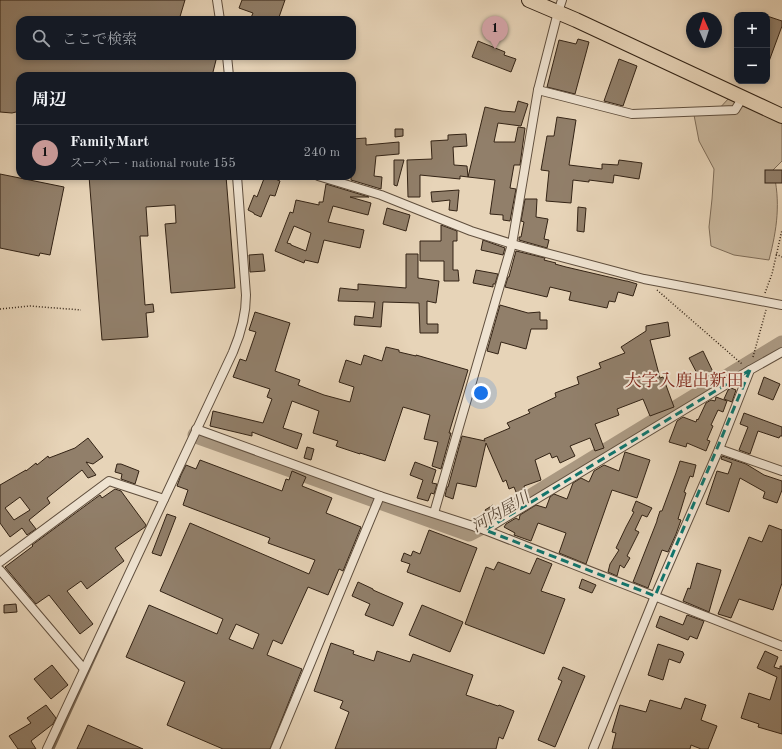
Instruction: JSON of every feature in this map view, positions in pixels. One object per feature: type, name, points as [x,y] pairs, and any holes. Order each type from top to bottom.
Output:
[{"type":"highway","points":[[529,0],[560,6],[782,116]]},
{"type":"street","points":[[217,0],[219,16]]},
{"type":"street","points":[[434,513],[512,244],[538,90],[560,6]]},
{"type":"street","points":[[227,60],[229,72]]},
{"type":"street","points":[[538,90],[632,114],[735,110],[743,97]]},
{"type":"street","points":[[47,749],[238,340],[244,318],[246,289],[237,180]]},
{"type":"street","points":[[331,180],[381,195],[472,231],[512,244],[644,279],[782,305]]},
{"type":"street","points":[[485,530],[782,352]]},
{"type":"street","points":[[593,749],[655,596],[719,449],[750,370]]},
{"type":"street","points":[[196,429],[380,496],[485,530],[782,646]]},
{"type":"street","points":[[719,449],[782,471]]},
{"type":"street","points":[[0,562],[109,481],[164,498]]},
{"type":"street","points":[[275,749],[380,496]]},
{"type":"street","points":[[0,570],[84,669]]},
{"type":"path","points":[[644,279],[750,370],[782,230]]},
{"type":"path","points":[[776,254],[782,257]]},
{"type":"path","points":[[0,309],[30,306],[81,310]]},
{"type":"highlighted area","points":[[750,370],[655,596],[485,530]]},
{"type":"shaded area","points":[[730,97],[782,122],[782,161],[773,170],[777,193],[777,215],[769,260],[734,255],[711,246],[709,227],[714,169],[699,141],[694,115],[716,112]]},
{"type":"building","points":[[0,0],[185,0],[180,16],[16,16],[16,60],[216,60],[213,72],[16,72],[16,112],[0,112]]},
{"type":"building","points":[[242,0],[285,0],[279,16],[252,16],[253,13],[239,8]]},
{"type":"building","points":[[770,17],[782,21],[782,26],[770,59]]},
{"type":"building","points":[[578,39],[589,42],[575,94],[547,87],[559,40],[576,44]]},
{"type":"building","points":[[478,41],[505,52],[504,55],[516,59],[511,72],[472,57]]},
{"type":"building","points":[[619,59],[637,66],[623,106],[604,101]]},
{"type":"building","points":[[518,101],[528,104],[521,126],[498,123],[494,142],[515,142],[518,127],[525,128],[520,165],[514,165],[510,188],[516,189],[510,221],[503,220],[503,215],[490,214],[495,180],[468,177],[485,107],[515,112]]},
{"type":"building","points":[[557,117],[576,120],[569,165],[602,169],[602,164],[618,165],[619,160],[642,163],[639,179],[614,175],[613,183],[573,180],[571,203],[546,201],[549,171],[541,170],[547,136],[554,136]]},
{"type":"building","points":[[395,129],[403,129],[403,136],[395,137]]},
{"type":"building","points":[[466,134],[467,146],[453,147],[454,165],[467,166],[468,177],[460,176],[460,179],[420,175],[420,197],[408,197],[407,160],[432,159],[431,141],[448,140],[448,135]]},
{"type":"building","points":[[366,138],[366,145],[399,142],[399,154],[376,156],[374,176],[382,177],[381,189],[351,180],[356,180],[356,139]]},
{"type":"building","points":[[394,160],[404,160],[397,186],[394,185]]},
{"type":"building","points":[[765,170],[782,170],[782,183],[765,183]]},
{"type":"building","points":[[0,174],[16,177],[16,180],[30,180],[64,187],[50,255],[40,253],[39,256],[0,248]]},
{"type":"building","points":[[89,180],[226,180],[235,288],[171,293],[165,224],[176,223],[175,205],[146,207],[148,236],[140,236],[145,305],[153,304],[154,312],[146,313],[148,337],[102,340]]},
{"type":"building","points":[[263,180],[280,181],[275,196],[270,195],[261,217],[248,210],[254,195],[257,197]]},
{"type":"building","points":[[326,184],[369,197],[350,197],[371,203],[368,215],[333,206],[328,222],[364,230],[360,248],[324,240],[318,263],[305,260],[304,263],[275,251],[290,212],[293,213],[296,200],[319,205],[319,202],[323,202]],"holes":[[[294,226],[311,233],[306,251],[287,243]]]},
{"type":"building","points":[[459,190],[457,211],[449,210],[450,200],[432,202],[431,192]]},
{"type":"building","points":[[525,199],[537,199],[536,217],[548,219],[544,239],[549,240],[547,248],[519,240],[524,222],[521,221]]},
{"type":"building","points":[[578,207],[586,208],[584,232],[577,231]]},
{"type":"building","points":[[387,208],[410,215],[406,231],[383,224]]},
{"type":"building","points":[[441,225],[457,231],[457,241],[453,241],[453,270],[458,270],[459,281],[444,281],[444,261],[420,261],[420,241],[441,241]]},
{"type":"building","points":[[483,240],[505,248],[503,255],[481,250]]},
{"type":"building","points":[[516,251],[545,258],[544,260],[566,267],[637,284],[633,296],[618,292],[615,302],[609,301],[607,308],[569,300],[571,292],[550,287],[547,297],[505,287]]},
{"type":"building","points":[[263,254],[265,271],[250,272],[249,255]]},
{"type":"building","points":[[406,254],[418,254],[418,278],[439,281],[436,303],[427,301],[427,324],[438,324],[438,333],[420,333],[419,303],[383,302],[381,327],[354,325],[355,316],[373,318],[375,302],[338,301],[340,288],[358,290],[358,284],[406,288]]},
{"type":"building","points":[[476,270],[498,274],[493,287],[473,283]]},
{"type":"building","points":[[500,305],[528,313],[540,312],[540,320],[547,320],[547,329],[531,329],[526,349],[501,342],[498,354],[487,351]]},
{"type":"building","points":[[255,312],[290,323],[275,371],[300,380],[298,385],[324,395],[350,402],[354,387],[339,382],[346,360],[361,365],[364,355],[382,361],[386,347],[399,350],[399,352],[416,355],[468,370],[449,433],[451,433],[441,469],[432,466],[438,442],[424,439],[430,415],[403,407],[385,461],[336,446],[338,441],[313,433],[319,411],[292,401],[283,428],[302,434],[297,449],[252,432],[252,436],[210,426],[213,411],[263,423],[272,399],[267,397],[270,389],[233,377],[240,359],[246,361],[256,332],[249,330]]},
{"type":"building","points":[[668,322],[670,336],[650,340],[660,378],[663,377],[674,407],[650,416],[643,399],[617,409],[619,415],[595,424],[604,448],[595,451],[590,438],[570,446],[575,456],[560,463],[557,456],[552,458],[550,453],[535,460],[541,480],[524,486],[528,498],[525,500],[526,494],[518,497],[514,487],[509,489],[506,480],[503,482],[486,443],[476,487],[457,483],[453,499],[445,496],[462,436],[485,441],[484,439],[510,428],[507,423],[530,413],[528,410],[556,397],[555,393],[579,384],[577,377],[601,368],[599,363],[625,353],[621,347],[646,331],[646,326]]},
{"type":"building","points":[[703,351],[714,374],[701,381],[689,358]]},
{"type":"building","points":[[764,377],[780,384],[773,400],[758,394]]},
{"type":"building","points":[[731,388],[736,390],[732,402],[724,399],[728,390]]},
{"type":"building","points":[[716,397],[727,401],[723,412],[718,410],[711,425],[713,426],[707,440],[710,441],[706,451],[687,443],[686,447],[669,442],[677,421],[683,417],[696,422],[706,403],[711,400],[715,401]]},
{"type":"building","points":[[744,413],[782,427],[782,436],[779,438],[758,431],[750,454],[739,450],[748,427],[740,424]]},
{"type":"building","points":[[88,438],[103,457],[93,464],[86,462],[96,475],[88,478],[82,470],[47,498],[50,503],[29,520],[36,529],[27,535],[22,528],[10,537],[0,523],[0,485],[26,471],[36,463],[37,465],[48,456],[49,458],[75,448]],"holes":[[[20,497],[30,510],[14,520],[5,508]]]},
{"type":"building","points":[[307,447],[314,449],[311,460],[304,458]]},
{"type":"building","points":[[625,452],[650,460],[637,498],[612,490],[586,564],[559,553],[566,533],[538,523],[531,541],[514,535],[515,533],[504,527],[516,518],[519,520],[520,515],[536,505],[546,508],[550,497],[554,494],[567,499],[573,483],[581,478],[589,482],[594,471],[604,465],[619,471]]},
{"type":"building","points":[[722,456],[746,464],[764,475],[782,481],[782,490],[777,503],[763,498],[765,492],[740,478],[729,512],[706,504],[717,471],[728,474],[732,463],[721,459]]},
{"type":"building","points":[[200,460],[282,491],[286,479],[289,480],[292,471],[306,477],[302,486],[332,498],[326,513],[361,527],[343,571],[339,569],[328,595],[308,587],[282,644],[273,640],[267,655],[302,669],[270,749],[223,749],[167,725],[185,682],[126,657],[149,605],[217,634],[223,619],[160,591],[190,523],[309,574],[315,560],[268,543],[270,538],[183,505],[188,490],[177,486],[186,465],[196,469]],"holes":[[[236,624],[259,634],[253,649],[229,639]]]},
{"type":"building","points":[[680,461],[696,465],[693,477],[690,476],[684,492],[686,493],[678,519],[681,520],[676,534],[668,552],[662,550],[648,588],[633,582],[660,511],[662,511]]},
{"type":"building","points":[[415,462],[436,470],[432,483],[437,484],[434,494],[431,493],[428,501],[417,498],[423,480],[410,475]]},
{"type":"building","points":[[117,464],[121,464],[139,471],[135,484],[121,479],[122,474],[115,472]]},
{"type":"building","points":[[115,489],[121,491],[146,525],[115,548],[124,561],[87,589],[81,581],[67,591],[93,624],[80,634],[49,595],[36,604],[5,567],[33,546],[32,545],[100,495],[102,498]]},
{"type":"building","points":[[636,501],[652,508],[647,517],[642,515],[635,530],[639,532],[627,556],[630,558],[624,568],[620,565],[617,576],[608,572],[610,564],[619,550],[616,548],[634,512],[632,511]]},
{"type":"building","points":[[493,505],[498,513],[490,518],[485,510]]},
{"type":"building","points":[[167,514],[176,517],[161,556],[152,553]]},
{"type":"building","points":[[769,525],[782,530],[782,583],[773,610],[739,599],[731,618],[718,614],[749,537],[762,542]]},
{"type":"building","points":[[429,530],[477,548],[460,592],[407,572],[410,564],[401,561],[404,553],[411,556],[413,551],[420,554]]},
{"type":"building","points":[[537,558],[552,564],[541,591],[565,599],[544,654],[465,624],[486,567],[494,570],[498,562],[530,574]]},
{"type":"building","points":[[697,563],[721,570],[709,612],[683,601],[688,588],[690,589]]},
{"type":"building","points":[[582,579],[596,585],[592,593],[579,588]]},
{"type":"building","points":[[358,582],[403,603],[393,626],[365,615],[370,604],[352,596]]},
{"type":"building","points":[[16,604],[17,612],[4,613],[4,605]]},
{"type":"building","points":[[422,605],[463,622],[450,652],[409,635]]},
{"type":"building","points":[[687,615],[704,621],[697,639],[690,636],[688,640],[656,627],[660,616],[683,625]]},
{"type":"building","points":[[331,643],[354,651],[353,654],[374,661],[377,651],[410,662],[413,654],[473,675],[466,695],[514,711],[503,739],[499,737],[496,749],[335,749],[349,712],[340,708],[343,701],[314,691]]},
{"type":"building","points":[[658,644],[683,652],[684,654],[680,663],[669,659],[663,680],[648,675]]},
{"type":"building","points":[[765,651],[778,657],[774,667],[780,669],[780,666],[782,666],[782,734],[758,727],[759,724],[741,718],[749,693],[770,700],[777,677],[757,668]]},
{"type":"building","points":[[52,665],[68,685],[51,699],[34,679]]},
{"type":"building","points":[[563,667],[585,676],[555,747],[538,740],[562,681],[558,679]]},
{"type":"building","points":[[685,698],[706,705],[701,720],[717,726],[708,749],[701,749],[691,745],[690,749],[612,749],[616,733],[612,732],[620,705],[646,712],[650,700],[681,709]]},
{"type":"building","points":[[46,705],[56,718],[53,724],[31,741],[36,749],[18,749],[9,736],[31,723],[27,718]]},
{"type":"building","points":[[88,725],[143,749],[77,749]]},
{"type":"waterway","name":"河内屋川","points":[[196,435],[469,533],[492,521],[782,344]]},
{"type":"waterway","points":[[53,749],[116,611]]},
{"type":"place","name":"FamilyMart","points":[[495,49]]},
{"type":"district","name":"大字入鹿出新田","points":[[684,381]]}]
